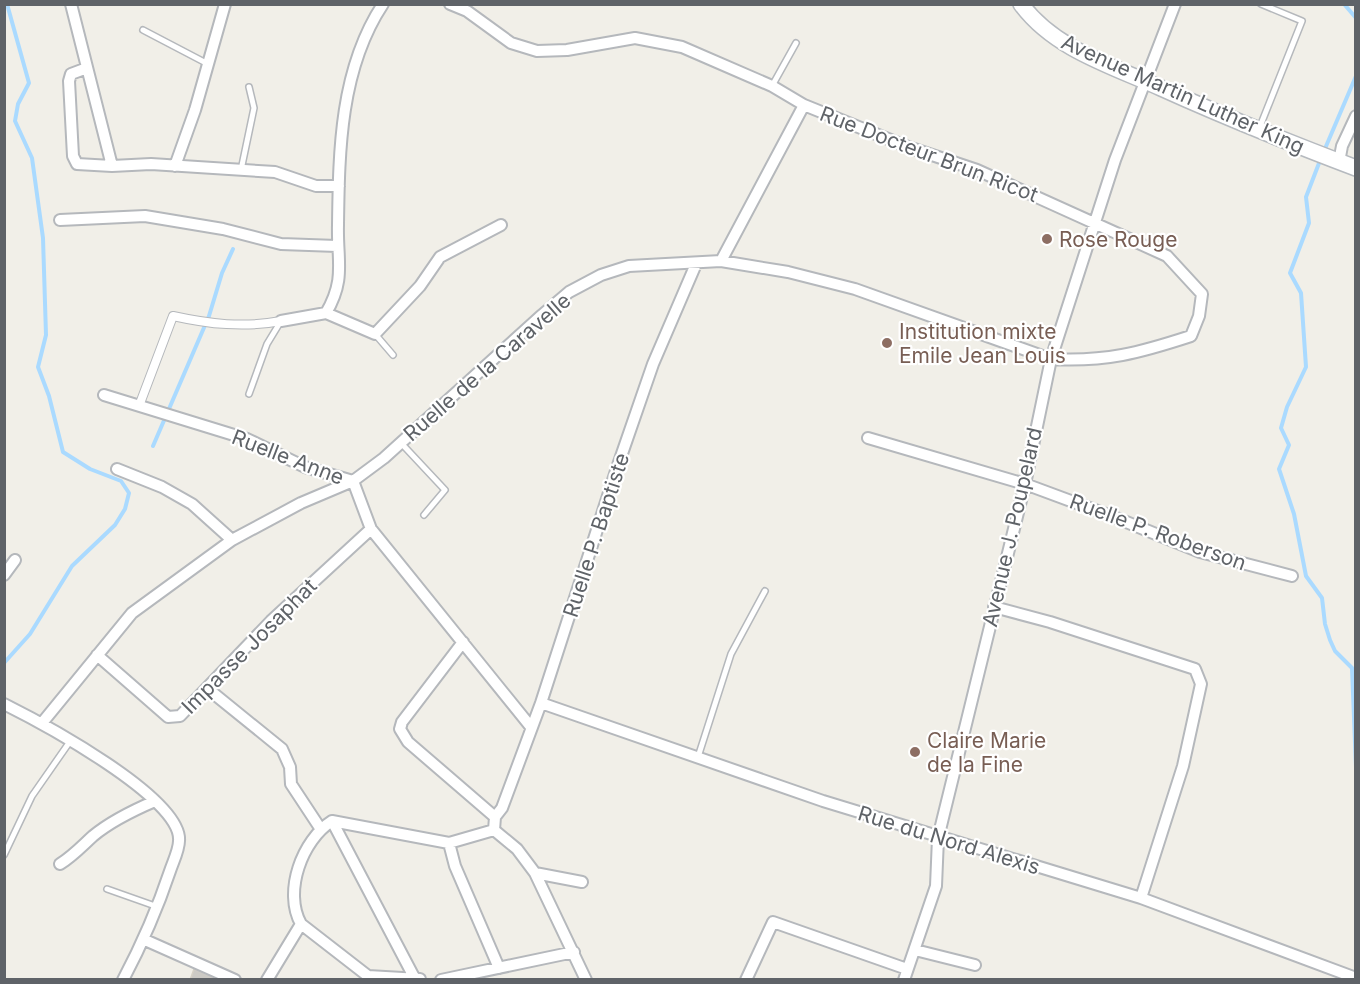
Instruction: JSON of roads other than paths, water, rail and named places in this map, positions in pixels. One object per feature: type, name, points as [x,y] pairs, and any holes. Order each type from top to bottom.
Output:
[{"type":"main road","name":"Avenue Martin Luther King","points":[[1021,4],[1029,15],[1057,40],[1258,131],[1356,168]]},
{"type":"street","points":[[71,4],[100,109],[112,166]]},
{"type":"street","points":[[176,165],[225,4]]},
{"type":"street","points":[[326,313],[337,294],[340,270],[337,246],[339,186],[348,87],[360,48],[383,4]]},
{"type":"street","name":"Rue Docteur Brun Ricot","points":[[450,4],[468,8],[511,43],[537,51],[567,50],[635,38],[682,47],[772,86],[804,105],[908,147],[978,170],[1167,256],[1202,294],[1199,316],[1191,336],[1129,356],[1085,361],[1051,359]]},
{"type":"street","name":"Avenue J. Poupelard","points":[[905,974],[936,886],[938,838],[1024,484],[1051,359],[1093,222],[1144,81],[1175,4]]},
{"type":"street","points":[[87,68],[71,74],[69,81],[74,159],[80,165],[176,165],[275,172],[316,186],[339,186]]},
{"type":"street","points":[[721,261],[804,105]]},
{"type":"street","points":[[1337,161],[1356,116]]},
{"type":"street","points":[[60,220],[146,216],[223,229],[281,244],[337,246]]},
{"type":"street","points":[[138,406],[173,316],[216,324],[263,324],[326,313],[375,334],[420,286],[440,257],[501,225]]},
{"type":"street","name":"Ruelle de la Caravelle","points":[[42,723],[132,613],[232,540],[301,503],[353,481],[401,443],[569,292],[601,275],[629,267],[721,261],[788,272],[855,289],[1051,359]]},
{"type":"street","name":"Ruelle P. Baptiste","points":[[494,830],[541,703],[631,428],[654,364],[696,264]]},
{"type":"street","name":"Ruelle Anne","points":[[104,395],[247,439],[305,467],[353,481],[371,529],[531,727]]},
{"type":"street","name":"Ruelle P. Roberson","points":[[868,438],[1024,484],[1200,552],[1292,576]]},
{"type":"street","points":[[117,469],[192,504],[232,540]]},
{"type":"street","name":"Impasse Josaphat","points":[[98,655],[168,717],[180,716],[271,621],[371,529]]},
{"type":"street","points":[[4,575],[15,560]]},
{"type":"street","points":[[994,607],[1050,622],[1195,669],[1201,684],[1183,766],[1140,898]]},
{"type":"street","points":[[463,642],[402,722],[400,729],[408,742],[499,813]]},
{"type":"street","points":[[208,689],[282,749],[290,767],[291,784],[320,828]]},
{"type":"street","name":"Rue du Nord Alexis","points":[[541,703],[698,759],[938,838],[1140,898],[1356,978]]},
{"type":"street","points":[[4,704],[72,739],[155,801],[174,820],[180,840],[145,940],[123,980]]},
{"type":"street","points":[[60,864],[73,856],[94,836],[138,808],[155,801]]},
{"type":"street","points":[[332,821],[415,979]]},
{"type":"street","points":[[420,980],[368,976],[301,924],[294,912],[294,885],[304,855],[320,828],[332,821],[449,843],[494,830],[517,849],[535,873],[586,980]]},
{"type":"street","points":[[449,843],[455,866],[500,968]]},
{"type":"street","points":[[535,873],[582,882]]},
{"type":"street","points":[[746,980],[773,922],[905,974]]},
{"type":"street","points":[[267,980],[301,924]]},
{"type":"street","points":[[145,940],[235,980]]},
{"type":"street","points":[[915,950],[975,965]]},
{"type":"street","points":[[441,980],[474,977],[500,968],[574,952]]},
{"type":"lane","points":[[1258,131],[1302,21],[1261,4]]},
{"type":"lane","points":[[143,30],[208,64]]},
{"type":"lane","points":[[772,86],[796,43]]},
{"type":"lane","points":[[241,170],[254,108],[249,87]]},
{"type":"lane","points":[[249,394],[267,344],[281,321]]},
{"type":"lane","points":[[375,334],[393,355]]},
{"type":"lane","points":[[401,443],[445,490],[424,515]]},
{"type":"lane","points":[[698,759],[731,654],[765,591]]},
{"type":"lane","points":[[4,855],[32,796],[72,739]]},
{"type":"lane","points":[[107,889],[158,907]]},
{"type":"waterway","points":[[4,663],[30,634],[72,566],[115,525],[125,509],[129,493],[121,481],[90,469],[63,452],[49,396],[38,367],[46,335],[43,238],[32,158],[15,121],[18,104],[29,83],[7,4]]},
{"type":"waterway","points":[[1344,4],[1356,18]]},
{"type":"waterway","points":[[1324,151],[1356,76]]},
{"type":"waterway","points":[[1321,158],[1306,197],[1309,223],[1290,273],[1301,293],[1306,367],[1287,407],[1281,428],[1289,445],[1279,469],[1294,514],[1306,576],[1322,598],[1325,624],[1335,651],[1352,668],[1356,767]]},
{"type":"waterway","points":[[153,446],[209,316],[222,273],[233,249]]},
{"type":"place","name":"Rose Rouge","points":[[1047,239]]},
{"type":"place","name":"Institution mixte Emile Jean Louis","points":[[887,343]]},
{"type":"place","name":"Claire Marie de la Fine","points":[[915,752]]}]
